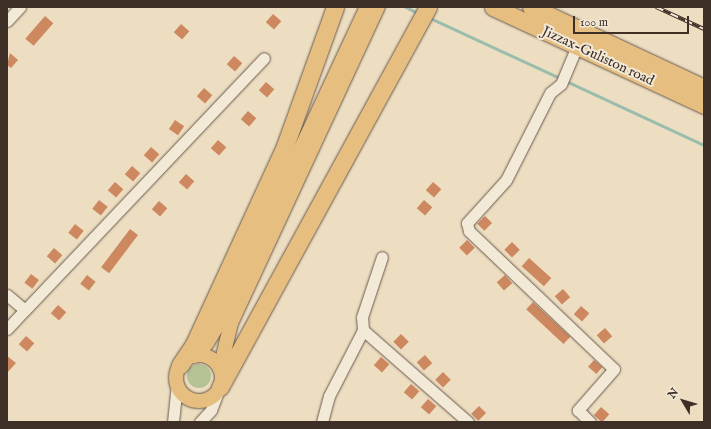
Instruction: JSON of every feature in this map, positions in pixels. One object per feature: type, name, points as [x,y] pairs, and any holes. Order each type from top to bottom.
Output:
[{"type":"highway","points":[[180,365],[194,344],[285,146],[335,7]]},
{"type":"highway","points":[[220,387],[428,7]]},
{"type":"highway","name":"Jizzax-Guliston road","points":[[531,7],[704,88]]},
{"type":"highway","name":"Jizzax-Guliston road","points":[[495,8],[704,105]]},
{"type":"main road","points":[[367,7],[364,26],[231,323],[220,369],[220,387],[211,398],[198,401],[185,396],[177,386],[180,365],[195,356],[208,343],[221,320],[364,26],[378,7]]},
{"type":"main road","points":[[195,356],[211,359],[220,369]]},
{"type":"street","points":[[7,21],[20,7]]},
{"type":"street","points":[[577,46],[563,80],[550,93],[506,180],[471,216],[467,227],[614,369],[578,410],[590,422]]},
{"type":"street","points":[[7,329],[264,58]]},
{"type":"street","points":[[322,422],[329,396],[363,330],[362,317],[382,257]]},
{"type":"street","points":[[7,295],[25,310]]},
{"type":"street","points":[[363,330],[468,422]]},
{"type":"street","points":[[173,422],[177,386]]},
{"type":"street","points":[[200,422],[211,410],[220,387]]},
{"type":"green space","points":[[199,364],[207,368],[211,376],[207,384],[199,388],[191,384],[187,376],[191,368]]},
{"type":"building","points":[[273,14],[281,21],[274,30],[266,22]]},
{"type":"building","points":[[45,16],[53,23],[34,46],[25,39]]},
{"type":"building","points":[[181,24],[189,31],[182,40],[174,32]]},
{"type":"building","points":[[10,53],[18,60],[11,68],[7,65]]},
{"type":"building","points":[[234,56],[242,63],[235,72],[227,64]]},
{"type":"building","points":[[266,82],[274,89],[267,98],[259,90]]},
{"type":"building","points":[[204,88],[212,95],[205,104],[197,96]]},
{"type":"building","points":[[248,111],[256,118],[249,127],[241,119]]},
{"type":"building","points":[[175,120],[184,126],[178,135],[169,129]]},
{"type":"building","points":[[218,140],[226,147],[219,156],[211,148]]},
{"type":"building","points":[[151,147],[159,154],[152,163],[144,155]]},
{"type":"building","points":[[132,166],[140,173],[133,182],[125,174]]},
{"type":"building","points":[[186,174],[194,181],[187,190],[179,182]]},
{"type":"building","points":[[115,182],[123,189],[116,198],[108,190]]},
{"type":"building","points":[[433,182],[441,189],[434,198],[426,190]]},
{"type":"building","points":[[99,200],[108,207],[101,215],[92,209]]},
{"type":"building","points":[[424,200],[432,207],[425,216],[417,208]]},
{"type":"building","points":[[159,201],[167,208],[160,217],[152,209]]},
{"type":"building","points":[[485,216],[492,223],[484,231],[477,224]]},
{"type":"building","points":[[75,224],[84,231],[77,239],[68,233]]},
{"type":"building","points":[[130,229],[138,235],[109,273],[101,267]]},
{"type":"building","points":[[467,240],[475,248],[467,256],[459,248]]},
{"type":"building","points":[[512,242],[520,250],[512,258],[504,250]]},
{"type":"building","points":[[54,248],[62,255],[55,264],[47,256]]},
{"type":"building","points":[[529,258],[551,278],[544,286],[522,266]]},
{"type":"building","points":[[31,274],[39,280],[32,289],[24,283]]},
{"type":"building","points":[[87,275],[96,282],[89,290],[80,284]]},
{"type":"building","points":[[505,275],[512,283],[504,291],[497,282]]},
{"type":"building","points":[[563,289],[570,297],[562,305],[555,296]]},
{"type":"building","points":[[533,302],[570,337],[563,344],[526,309]]},
{"type":"building","points":[[58,305],[66,312],[59,321],[51,313]]},
{"type":"building","points":[[581,306],[589,313],[582,322],[574,314]]},
{"type":"building","points":[[605,328],[612,336],[604,344],[597,335]]},
{"type":"building","points":[[401,334],[409,342],[401,350],[393,342]]},
{"type":"building","points":[[26,336],[34,343],[27,352],[19,344]]},
{"type":"building","points":[[425,355],[432,363],[424,371],[417,362]]},
{"type":"building","points":[[7,356],[16,363],[7,373]]},
{"type":"building","points":[[381,357],[389,364],[382,373],[374,365]]},
{"type":"building","points":[[594,360],[602,367],[596,374],[588,367]]},
{"type":"building","points":[[443,372],[451,380],[443,388],[435,380]]},
{"type":"building","points":[[411,384],[419,391],[412,400],[404,392]]},
{"type":"building","points":[[428,399],[436,406],[429,415],[421,407]]},
{"type":"building","points":[[479,406],[486,413],[478,421],[471,414]]},
{"type":"building","points":[[601,407],[609,414],[603,422],[594,415]]},
{"type":"waterway","points":[[406,7],[418,13]]},
{"type":"waterway","points":[[430,18],[560,78]]},
{"type":"waterway","points":[[566,81],[704,145]]},
{"type":"railway","points":[[656,7],[704,29]]}]
